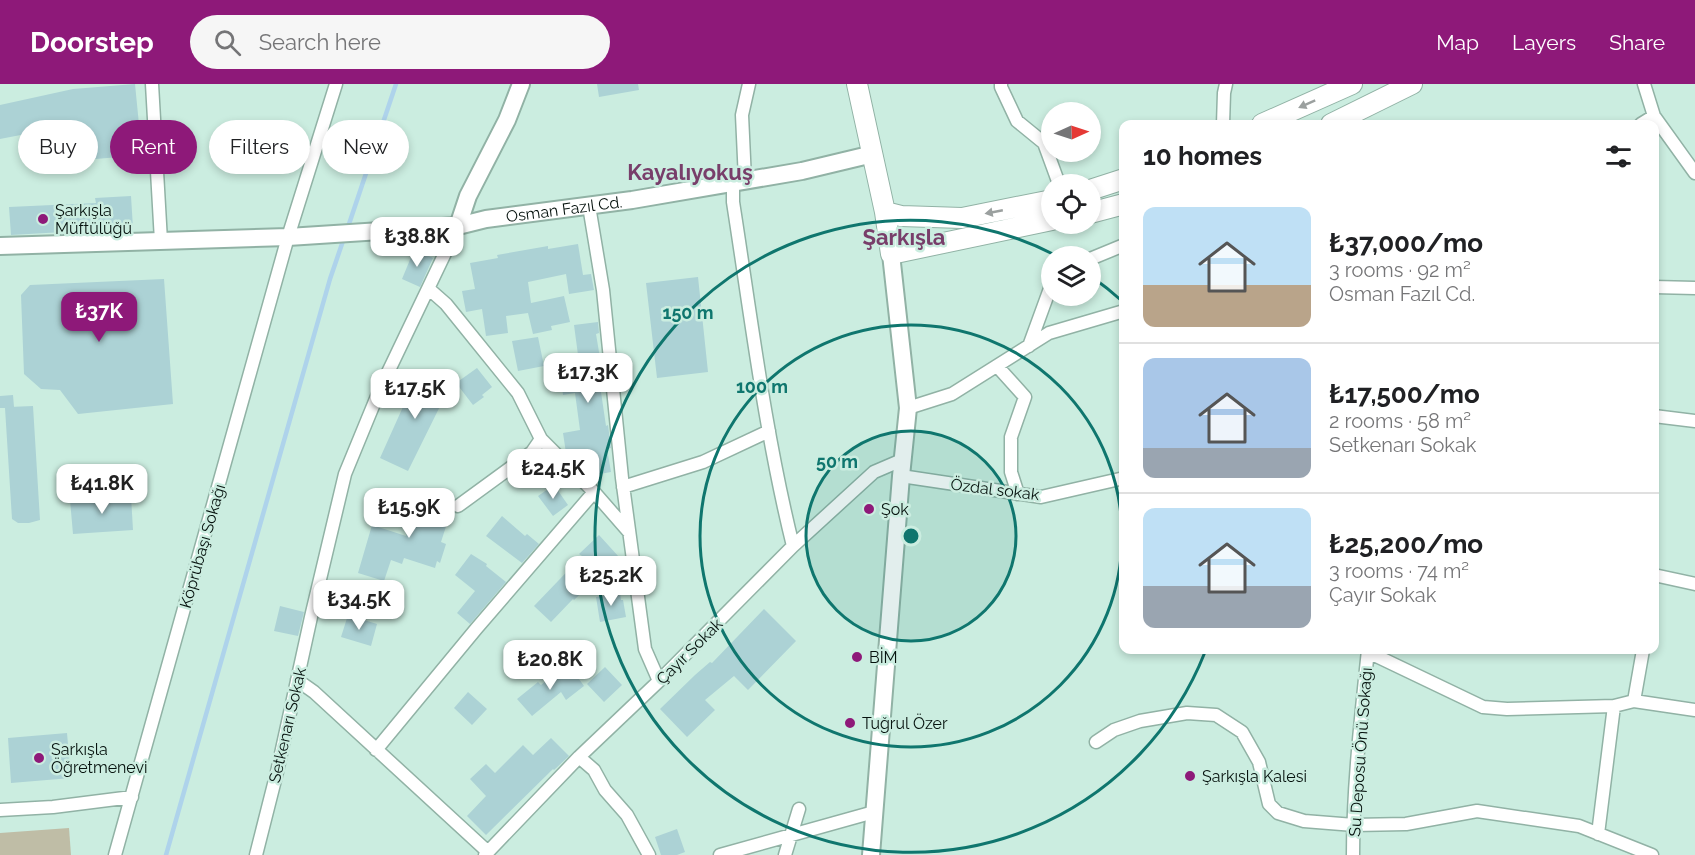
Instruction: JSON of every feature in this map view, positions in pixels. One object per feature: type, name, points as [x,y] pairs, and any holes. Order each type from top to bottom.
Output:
[{"type":"main road","points":[[857,84],[885,212],[891,254],[1041,222]]},
{"type":"main road","points":[[1339,120],[1412,84]]},
{"type":"main road","points":[[1271,120],[1345,85]]},
{"type":"main road","points":[[1101,186],[1119,181]]},
{"type":"main road","points":[[885,212],[901,216],[962,218],[1041,202]]},
{"type":"main road","points":[[1101,210],[1119,205]]},
{"type":"street","points":[[152,84],[161,242]]},
{"type":"street","name":"Köprübaşı Sokağı","points":[[115,855],[336,84]]},
{"type":"street","points":[[458,226],[468,196],[507,120],[521,84]]},
{"type":"street","points":[[749,84],[742,115],[739,181],[734,202],[769,431],[793,546]]},
{"type":"street","points":[[1001,84],[1017,121],[1044,143],[1055,174]]},
{"type":"street","points":[[1223,120],[1226,84]]},
{"type":"street","points":[[1644,84],[1657,120]]},
{"type":"street","points":[[1648,120],[1654,116]]},
{"type":"street","points":[[1659,123],[1695,173]]},
{"type":"street","name":"Osman Fazıl Cd.","points":[[0,246],[161,242],[458,226],[486,219],[589,206],[802,171],[873,154]]},
{"type":"street","points":[[589,206],[603,290],[623,486],[645,649],[659,681]]},
{"type":"street","name":"Setkenarı Sokak","points":[[256,855],[345,474],[380,389],[458,226]]},
{"type":"street","points":[[1101,254],[1119,247]]},
{"type":"street","points":[[871,855],[901,468],[908,408],[891,254]]},
{"type":"street","points":[[1659,287],[1695,288]]},
{"type":"street","points":[[429,289],[446,304],[518,393],[541,439],[594,492],[629,532]]},
{"type":"street","points":[[1029,346],[1044,306]]},
{"type":"street","points":[[908,408],[952,394],[1049,333],[1119,312]]},
{"type":"street","points":[[997,366],[1025,397],[1011,437],[1011,472],[1018,494]]},
{"type":"street","points":[[1659,417],[1695,421]]},
{"type":"street","points":[[623,486],[703,462],[769,431]]},
{"type":"street","points":[[458,506],[532,452],[541,439]]},
{"type":"street","name":"Özdal sokak","points":[[901,468],[1041,497],[1119,479]]},
{"type":"street","name":"Çayır Sokak","points":[[487,853],[579,757],[659,681],[793,546],[874,472],[901,468]]},
{"type":"street","points":[[376,750],[594,492]]},
{"type":"street","points":[[1659,577],[1695,584]]},
{"type":"street","name":"Su Deposu Önü Sokağı","points":[[1353,855],[1360,712],[1368,654]]},
{"type":"street","points":[[1374,654],[1483,707],[1507,709],[1614,706],[1634,701],[1695,710]]},
{"type":"street","points":[[1634,701],[1642,654]]},
{"type":"street","points":[[297,680],[314,692],[487,853]]},
{"type":"street","points":[[1598,834],[1614,706]]},
{"type":"street","points":[[1096,742],[1114,730],[1140,721],[1187,712],[1216,715],[1242,732],[1259,762],[1269,804],[1278,813],[1304,821],[1354,825],[1406,824],[1477,811],[1580,826],[1652,855]]},
{"type":"street","points":[[579,757],[594,770],[605,790],[627,815],[649,855]]},
{"type":"street","points":[[0,810],[53,807],[132,797]]},
{"type":"street","points":[[785,855],[799,809]]},
{"type":"street","points":[[720,855],[874,812]]},
{"type":"street","points":[[874,812],[877,855]]},
{"type":"shaded area","points":[[69,828],[71,855],[0,855],[0,833]]},
{"type":"building","points":[[135,84],[139,120],[110,120],[110,158],[98,159],[98,120],[18,120],[18,136],[0,139],[0,105],[73,89]]},
{"type":"building","points":[[597,84],[638,84],[639,90],[599,97]]},
{"type":"building","points":[[131,196],[133,228],[11,235],[9,207],[96,203],[95,198]]},
{"type":"building","points":[[578,244],[583,275],[591,274],[594,290],[569,294],[566,274],[528,282],[531,303],[564,296],[570,322],[551,326],[552,330],[533,334],[528,313],[506,316],[508,333],[486,336],[482,309],[466,312],[462,291],[475,289],[470,263],[498,258],[497,255],[548,246],[548,249]]},
{"type":"building","points":[[414,250],[433,258],[420,287],[402,279]]},
{"type":"building","points":[[698,277],[708,372],[657,378],[646,283]]},
{"type":"building","points":[[164,279],[173,404],[78,414],[60,390],[41,389],[24,374],[21,295],[30,285]]},
{"type":"building","points":[[598,322],[599,333],[596,334],[600,358],[596,358],[606,426],[608,425],[611,448],[607,449],[611,472],[589,476],[586,472],[583,453],[569,455],[566,453],[563,433],[580,430],[575,393],[563,395],[560,373],[580,370],[574,325]]},
{"type":"building","points":[[538,337],[544,366],[518,371],[512,341]]},
{"type":"building","points":[[477,368],[492,387],[473,405],[456,383]]},
{"type":"building","points":[[422,369],[451,384],[408,471],[380,458]]},
{"type":"building","points":[[13,395],[14,407],[33,406],[40,520],[29,523],[18,523],[12,519],[5,408],[0,408],[0,396]]},
{"type":"building","points":[[554,485],[568,505],[553,516],[538,496]]},
{"type":"building","points":[[421,491],[451,500],[447,513],[450,514],[441,542],[446,544],[440,563],[437,561],[435,568],[404,558],[402,564],[391,560],[384,581],[358,573],[372,525],[406,536]]},
{"type":"building","points":[[131,496],[133,530],[73,534],[70,500]]},
{"type":"building","points":[[502,516],[525,536],[527,534],[539,544],[522,563],[486,536]]},
{"type":"building","points":[[599,535],[619,557],[551,622],[534,606],[582,556],[579,554]]},
{"type":"building","points":[[471,554],[487,564],[486,566],[506,582],[470,624],[457,613],[475,591],[455,575]]},
{"type":"building","points":[[620,593],[626,617],[600,622],[596,597]]},
{"type":"building","points":[[280,606],[304,612],[298,636],[274,631]]},
{"type":"building","points":[[764,609],[796,641],[748,690],[734,676],[705,700],[715,710],[687,737],[660,709],[695,675],[710,662],[712,663]]},
{"type":"building","points":[[348,615],[377,624],[371,646],[341,637]]},
{"type":"building","points":[[605,667],[622,685],[604,702],[587,684]]},
{"type":"building","points":[[562,668],[568,676],[574,672],[584,686],[566,700],[561,692],[532,716],[517,699],[538,682],[541,685]]},
{"type":"building","points":[[468,692],[487,709],[472,725],[454,708]]},
{"type":"building","name":"Şarkışla Öğretmenevi","points":[[67,733],[71,778],[11,783],[8,738]]},
{"type":"building","points":[[551,738],[569,756],[486,835],[467,816],[486,796],[470,779],[486,764],[495,773],[523,745],[533,755]]},
{"type":"building","points":[[677,829],[685,852],[677,855],[661,855],[655,837]]},
{"type":"waterway","points":[[347,230],[396,84]]},
{"type":"waterway","points":[[166,855],[330,279],[344,238]]},
{"type":"place","name":"Şarkışla Müftülüğü","points":[[43,219]]},
{"type":"place","name":"Şok","points":[[869,509]]},
{"type":"place","name":"BİM","points":[[857,657]]},
{"type":"place","name":"Tuğrul Özer","points":[[850,723]]},
{"type":"place","name":"Şarkışla Öğretmenevi","points":[[39,758]]},
{"type":"place","name":"Şarkışla Kalesi","points":[[1190,776]]},
{"type":"district","name":"Kayalıyokuş","points":[[690,172]]},
{"type":"district","name":"Şarkışla","points":[[904,237]]}]
